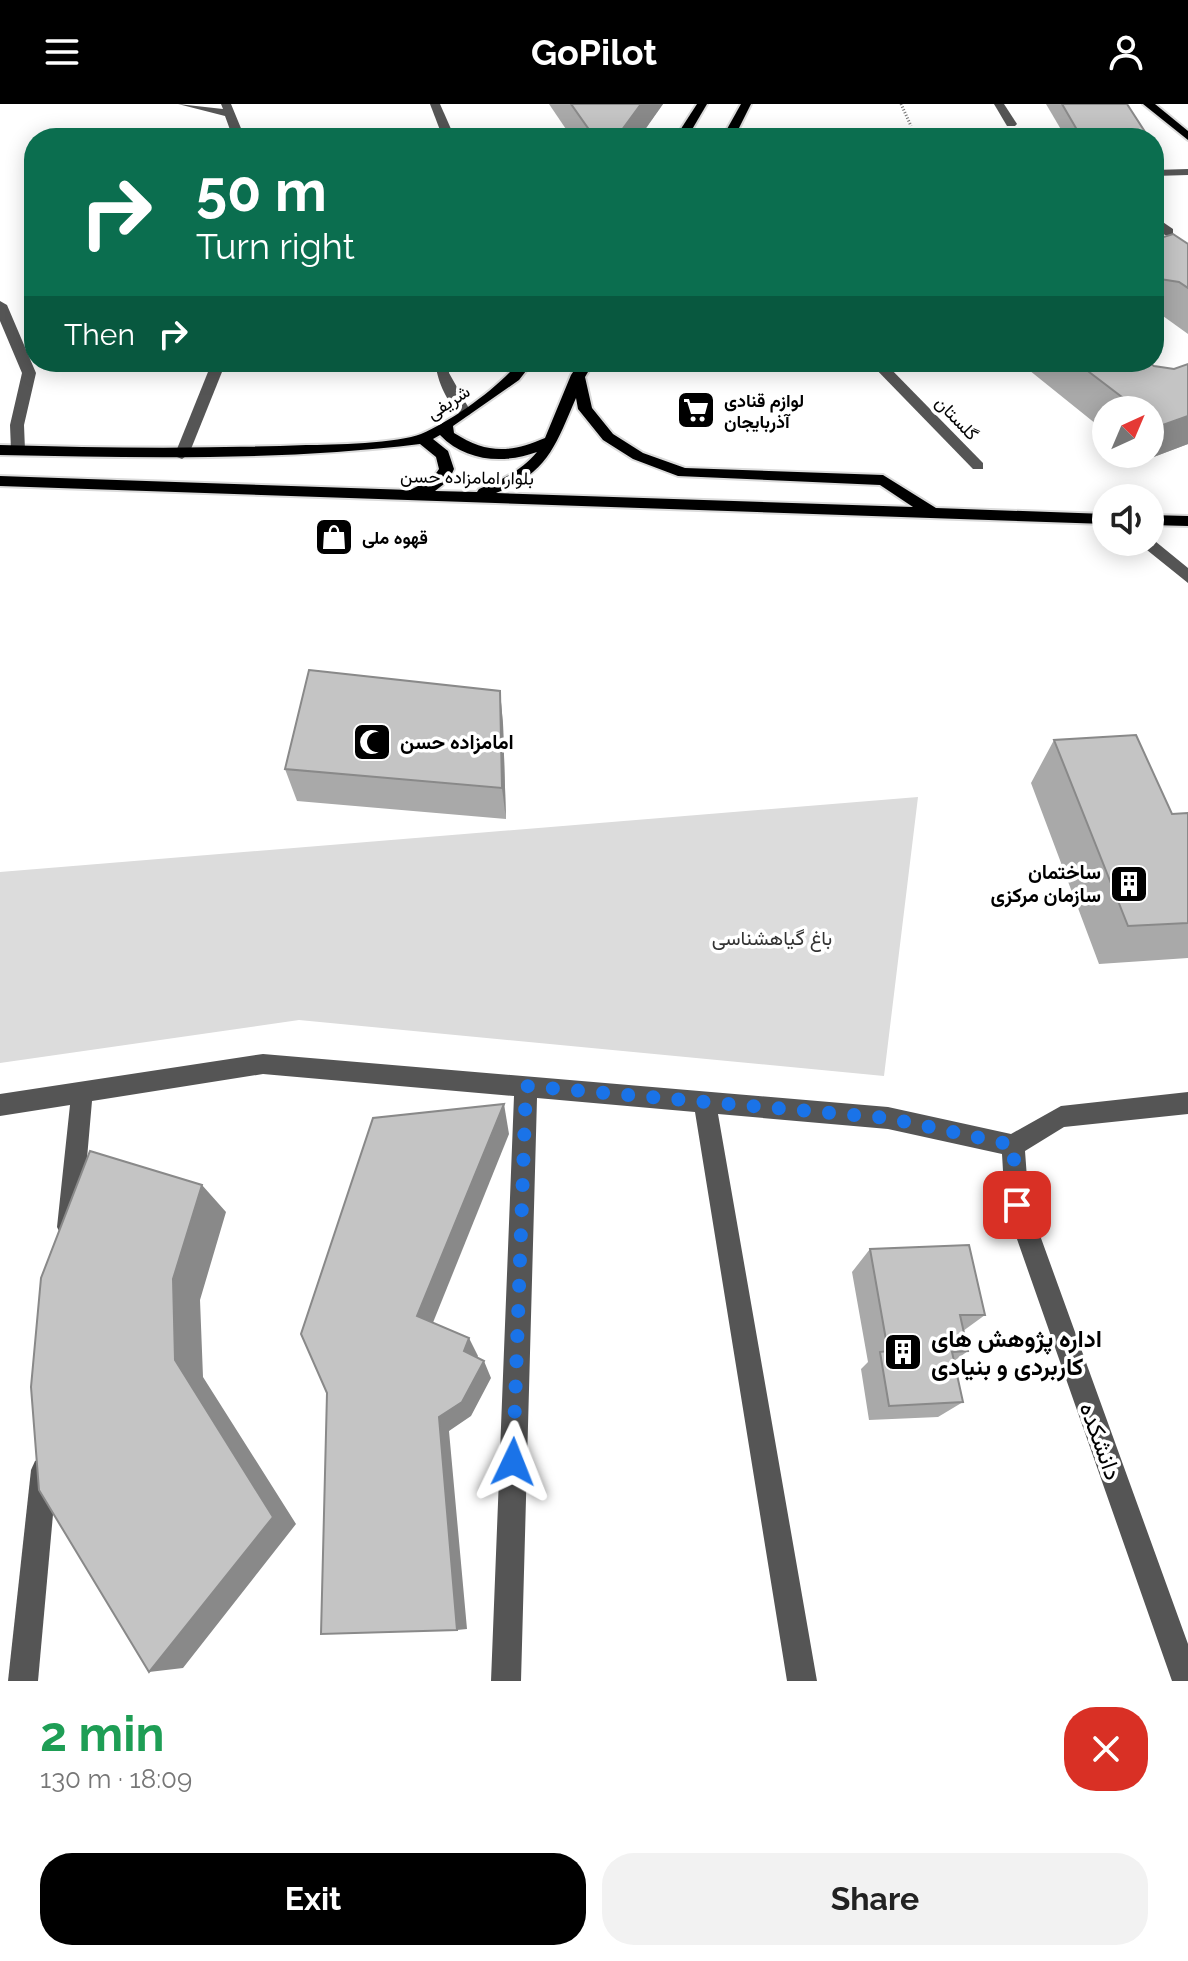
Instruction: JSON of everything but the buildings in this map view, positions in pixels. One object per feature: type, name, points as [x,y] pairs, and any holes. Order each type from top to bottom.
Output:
[{"type":"main road","points":[[687,128],[702,104]]},
{"type":"main road","points":[[733,128],[746,104]]},
{"type":"main road","points":[[1148,104],[1188,137]]},
{"type":"main road","name":"شریفی","points":[[423,439],[518,372]]},
{"type":"main road","points":[[468,497],[523,477],[542,460],[580,372]]},
{"type":"main road","points":[[582,372],[585,409],[608,437],[638,456],[683,473],[883,480],[934,514]]},
{"type":"main road","points":[[446,425],[447,435],[471,451],[496,457],[522,454],[550,441]]},
{"type":"main road","points":[[407,496],[430,489],[442,480],[449,467],[446,457],[438,448],[423,439]]},
{"type":"main road","name":"بلوار امامزاده حسن","points":[[0,450],[182,454],[340,449],[423,439]]},
{"type":"main road","name":"بلوار امامزاده حسن","points":[[0,481],[1092,519]]},
{"type":"main road","points":[[1164,520],[1188,521]]},
{"type":"street","points":[[183,104],[228,109],[235,128]]},
{"type":"street","points":[[435,104],[445,128]]},
{"type":"street","points":[[999,104],[1011,124]]},
{"type":"street","points":[[1164,173],[1188,172]]},
{"type":"street","points":[[1164,228],[1169,232]]},
{"type":"street","points":[[0,305],[24,361]]},
{"type":"street","points":[[18,450],[17,425],[29,372]]},
{"type":"street","points":[[182,454],[215,372]]},
{"type":"street","points":[[442,372],[464,412]]},
{"type":"street","name":"گلستان","points":[[886,372],[978,466]]},
{"type":"street","points":[[1164,556],[1188,577]]},
{"type":"street","points":[[0,1105],[263,1064],[888,1118],[1013,1145],[1061,1117],[1188,1103]]},
{"type":"street","points":[[506,1681],[526,1086]]},
{"type":"street","points":[[67,1247],[82,1092]]},
{"type":"street","points":[[705,1104],[802,1681]]},
{"type":"street","name":"دانشکده","points":[[1013,1145],[1017,1205],[1187,1681]]},
{"type":"street","points":[[23,1681],[47,1448]]},
{"type":"path","points":[[901,104],[911,126]]},
{"type":"green space","name":"باغ گیاهشناسی","points":[[918,797],[884,1076],[299,1020],[0,1063],[0,872]]},
{"type":"place","name":"لوازم قنادی آذربایجان","points":[[696,410]]},
{"type":"place","name":"قهوه ملی","points":[[334,537]]},
{"type":"place","name":"امامزاده حسن","points":[[372,742]]},
{"type":"place","name":"ساختمان سازمان مرکزی","points":[[1129,884]]},
{"type":"place","name":"اداره پژوهش های کاربردی و بنیادی","points":[[903,1352]]},
{"type":"route","points":[[513,1462],[526,1086],[888,1118],[1013,1145],[1017,1205]]}]
